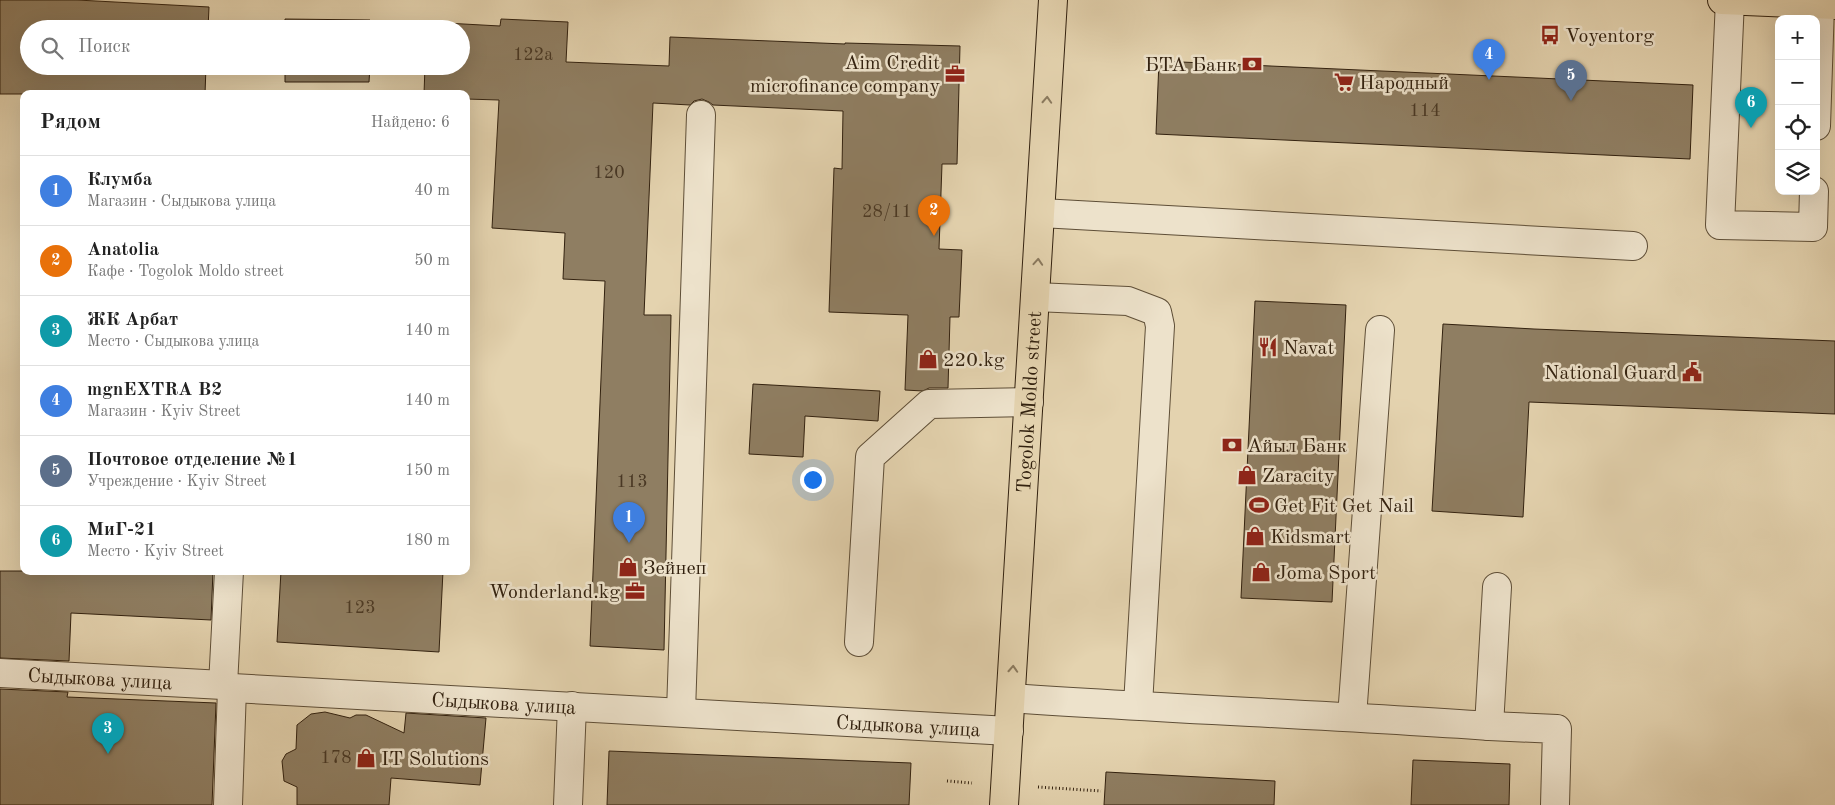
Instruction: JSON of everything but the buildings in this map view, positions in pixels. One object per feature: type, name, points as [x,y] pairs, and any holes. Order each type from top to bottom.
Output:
[{"type":"main road","name":"Togolok Moldo street","points":[[1004,805],[1053,0]]},
{"type":"main road","points":[[1722,0],[1828,5]]},
{"type":"street","points":[[1730,0],[1720,225],[1813,227],[1814,195]]},
{"type":"street","points":[[1818,105],[1828,5]]},
{"type":"street","points":[[681,712],[702,115]]},
{"type":"street","points":[[1041,213],[1633,246]]},
{"type":"street","points":[[1035,297],[1128,301],[1158,312],[1160,326],[1138,705]]},
{"type":"street","points":[[1352,717],[1380,330]]},
{"type":"street","points":[[859,642],[870,457],[929,404],[1029,402]]},
{"type":"street","points":[[228,805],[229,575]]},
{"type":"street","points":[[1489,726],[1497,588]]},
{"type":"street","name":"Сыдыкова улица","points":[[0,673],[1009,731]]},
{"type":"street","points":[[1012,698],[1557,729],[1555,805]]},
{"type":"street","points":[[568,805],[572,706]]},
{"type":"place","name":"Voyentorg","points":[[1550,35]]},
{"type":"place","name":"БТА Банк","points":[[1252,64]]},
{"type":"place","name":"Aim Credit microfinance company","points":[[955,74]]},
{"type":"place","name":"mgnEXTRA B2","points":[[1489,80]]},
{"type":"place","name":"Народный","points":[[1344,82]]},
{"type":"place","name":"Почтовое отделение №1","points":[[1571,101]]},
{"type":"place","name":"МиГ-21","points":[[1751,128]]},
{"type":"place","name":"Anatolia","points":[[934,236]]},
{"type":"place","name":"Navat","points":[[1268,347]]},
{"type":"place","name":"220.kg","points":[[928,359]]},
{"type":"place","name":"National Guard","points":[[1692,372]]},
{"type":"place","name":"Айыл Банк","points":[[1232,445]]},
{"type":"place","name":"Zaracity","points":[[1247,475]]},
{"type":"place","name":"Get Fit Get Nail","points":[[1259,505]]},
{"type":"place","name":"Kidsmart","points":[[1255,536]]},
{"type":"place","name":"Клумба","points":[[629,543]]},
{"type":"place","name":"Зейнеп","points":[[628,567]]},
{"type":"place","name":"Joma Sport","points":[[1261,572]]},
{"type":"place","name":"Wonderland.kg","points":[[635,591]]},
{"type":"place","name":"ЖК Арбат","points":[[108,754]]},
{"type":"place","name":"IT Solutions","points":[[366,758]]}]
